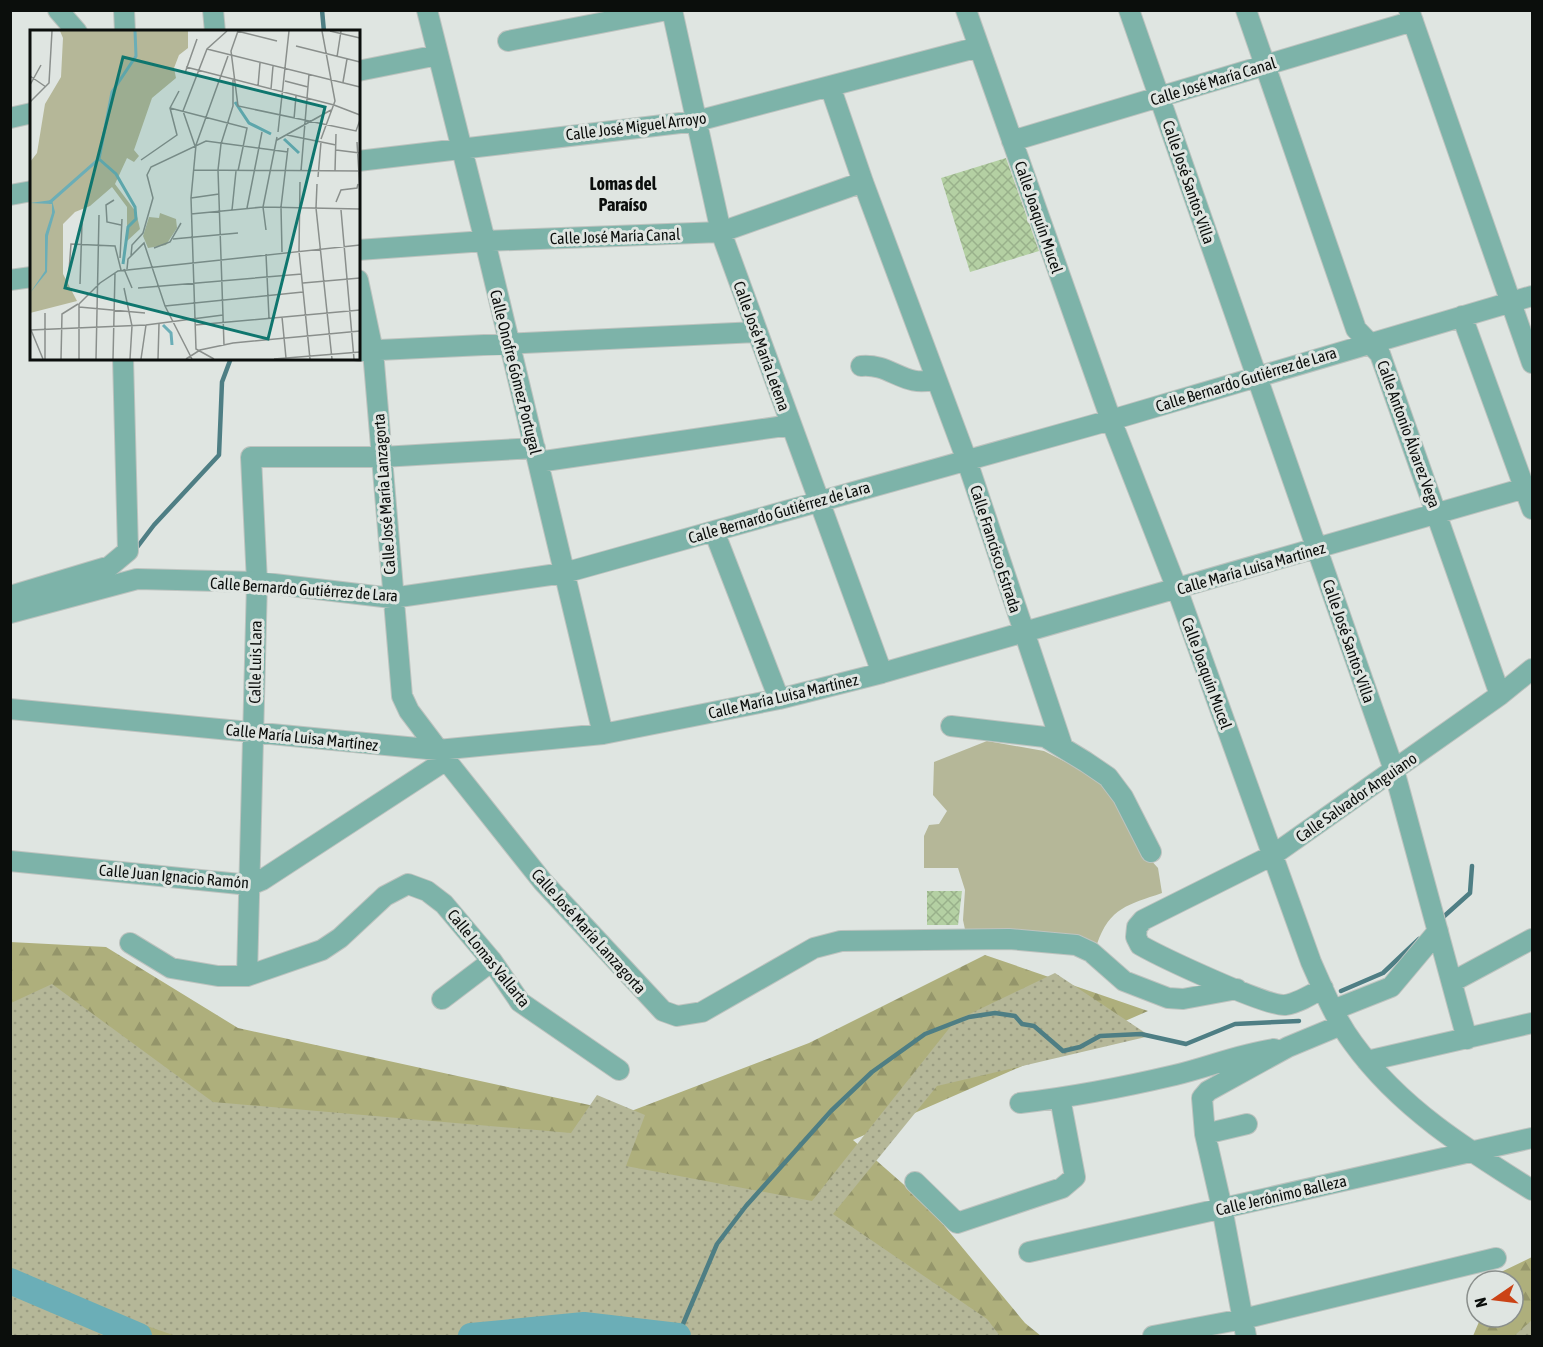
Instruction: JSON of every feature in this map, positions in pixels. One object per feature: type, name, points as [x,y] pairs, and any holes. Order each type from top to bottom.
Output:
[{"type":"street","points":[[58,10],[75,30]]},
{"type":"street","points":[[124,10],[125,30]]},
{"type":"street","points":[[213,10],[215,30]]},
{"type":"street","name":"Calle Onofre Gómez Portugal","points":[[427,10],[603,734]]},
{"type":"street","points":[[508,41],[668,10]]},
{"type":"street","name":"Calle José María Letena","points":[[672,10],[721,232],[882,673]]},
{"type":"street","name":"Calle Joaquín Mucel","points":[[966,10],[1110,420],[1177,589],[1311,962],[1323,988],[1337,1017],[1367,1062],[1431,1124],[1533,1190]]},
{"type":"street","name":"Calle José Santos Villa","points":[[1129,10],[1394,770],[1467,1038]]},
{"type":"street","name":"Calle Antonio Álvarez Vega","points":[[1246,10],[1356,329],[1380,354],[1500,695]]},
{"type":"street","points":[[1411,16],[1533,363]]},
{"type":"street","name":"Calle José María Canal","points":[[1012,141],[1265,66],[1411,16]]},
{"type":"street","name":"Calle José Miguel Arroyo","points":[[360,161],[461,147],[697,121],[979,47]]},
{"type":"street","points":[[360,71],[438,55]]},
{"type":"street","name":"Calle Francisco Estrada","points":[[830,86],[925,352],[966,458],[1063,748]]},
{"type":"street","points":[[10,118],[30,113]]},
{"type":"street","name":"Calle José María Canal","points":[[360,250],[485,241],[721,232],[863,182]]},
{"type":"street","points":[[10,195],[30,191]]},
{"type":"street","points":[[10,280],[30,277]]},
{"type":"street","name":"Calle Bernardo Gutiérrez de Lara","points":[[10,613],[137,579],[257,582],[392,598],[564,573],[966,458],[1110,420],[1369,342],[1533,296]]},
{"type":"street","name":"Calle José María Lanzagorta","points":[[360,298],[382,457],[402,696],[409,711],[442,755],[543,882],[663,1011],[677,1016],[691,1016],[708,1010],[814,948],[841,940],[1009,939],[1076,945],[1091,952],[1132,985],[1168,998],[1183,999],[1237,989]]},
{"type":"street","points":[[1462,316],[1529,487],[1533,509]]},
{"type":"street","points":[[366,351],[758,332]]},
{"type":"street","points":[[10,596],[110,566],[128,551],[123,360]]},
{"type":"street","points":[[861,366],[874,364],[906,380],[924,383],[935,379]]},
{"type":"street","points":[[382,457],[536,455],[791,425]]},
{"type":"street","name":"Calle Luis Lara","points":[[247,976],[257,582],[252,457],[382,457]]},
{"type":"street","name":"Calle María Luisa Martínez","points":[[10,709],[254,732],[442,755],[603,734],[779,699],[882,673],[1529,487]]},
{"type":"street","points":[[714,531],[779,699]]},
{"type":"street","name":"Calle Salvador Anguiano","points":[[1323,988],[1295,1002],[1283,1005],[1260,1000],[1140,945],[1136,937],[1137,927],[1143,920],[1169,906],[1273,855],[1500,695],[1533,669]]},
{"type":"street","points":[[951,726],[1026,733],[1044,737],[1063,748],[1108,777],[1123,797],[1151,852]]},
{"type":"street","name":"Calle Juan Ignacio Ramón","points":[[10,861],[250,885],[262,880],[442,755]]},
{"type":"street","name":"Calle Lomas Vallarta","points":[[130,943],[171,969],[218,976],[247,976],[322,950],[340,938],[385,896],[408,884],[427,891],[444,904],[492,961],[520,1002],[619,1071]]},
{"type":"street","points":[[1245,1328],[1205,1134],[1202,1098],[1208,1091],[1391,987],[1438,931]]},
{"type":"street","points":[[1452,982],[1533,939]]},
{"type":"street","points":[[442,999],[492,961]]},
{"type":"street","points":[[1182,964],[1183,999]]},
{"type":"street","points":[[1367,1062],[1533,1023]]},
{"type":"street","points":[[1020,1103],[1060,1098],[1177,1075],[1233,1057],[1288,1047]]},
{"type":"street","points":[[915,1182],[957,1223],[1062,1188],[1075,1177],[1060,1098]]},
{"type":"street","points":[[1205,1134],[1247,1124]]},
{"type":"street","name":"Calle Jerónimo Balleza","points":[[1029,1252],[1533,1138]]},
{"type":"street","points":[[1153,1336],[1245,1328],[1496,1258]]},
{"type":"green space","points":[[987,741],[1044,751],[1111,785],[1148,857],[1158,868],[1162,893],[1130,905],[1114,915],[1097,944],[1057,940],[1041,931],[966,934],[963,920],[965,890],[958,868],[924,868],[924,836],[929,825],[939,824],[947,811],[933,795],[934,762]]},
{"type":"green space","points":[[10,942],[106,947],[238,1028],[626,1113],[809,1043],[985,955],[1148,1011],[853,1140],[927,1205],[1025,1323],[1041,1336],[11,1336]]},
{"type":"green space","points":[[1055,973],[1150,1036],[937,1086],[833,1214],[987,1319],[1000,1336],[176,1336],[16,1281],[103,1321],[156,1336],[11,1336],[11,1003],[52,984],[213,1102],[571,1133],[597,1095],[645,1115],[626,1166],[812,1201],[955,1021]]},
{"type":"green space","points":[[1532,1257],[1532,1336],[1473,1336],[1476,1329],[1525,1329],[1525,1269],[1507,1269]]},
{"type":"green space","points":[[1532,1320],[1532,1336],[1514,1336],[1525,1329]]},
{"type":"building","points":[[1006,158],[1039,251],[970,272],[941,178]]},
{"type":"building","points":[[927,891],[962,891],[958,925],[927,925]]},
{"type":"waterway","points":[[322,10],[324,30]]},
{"type":"waterway","points":[[135,550],[154,525],[219,455],[222,382],[230,360]]},
{"type":"waterway","points":[[1441,919],[1470,893],[1472,866]]},
{"type":"waterway","points":[[1341,991],[1383,973],[1419,939]]},
{"type":"waterway","points":[[678,1336],[717,1244],[746,1206],[831,1111],[872,1072],[925,1034],[969,1017],[995,1013],[1015,1016],[1022,1024],[1034,1026],[1063,1051],[1080,1047],[1100,1036],[1141,1034],[1186,1044],[1235,1024],[1299,1021]]},
{"type":"waterway","points":[[10,1281],[139,1336]]},
{"type":"waterway","points":[[471,1336],[584,1325],[678,1336]]},
{"type":"district","name":"Lomas del Paraíso","points":[[623,194]]}]
